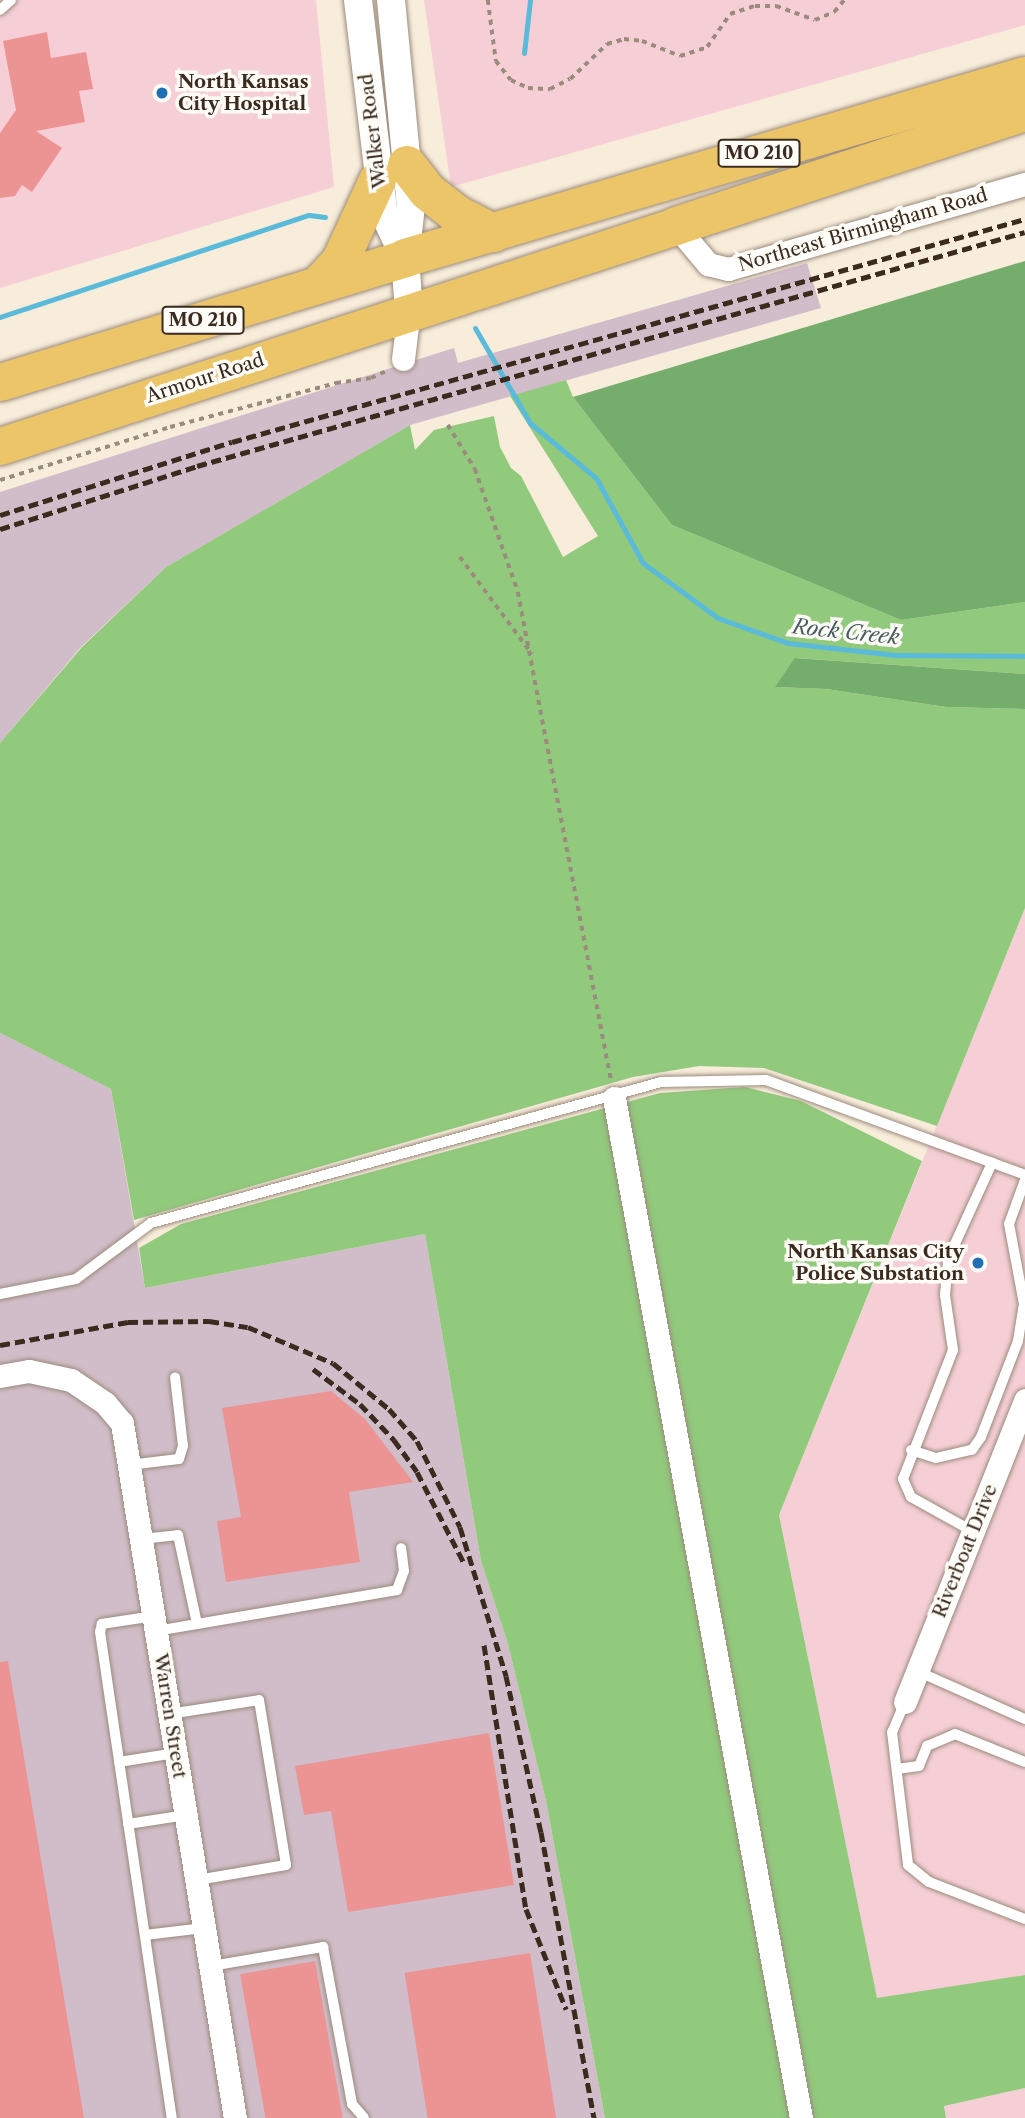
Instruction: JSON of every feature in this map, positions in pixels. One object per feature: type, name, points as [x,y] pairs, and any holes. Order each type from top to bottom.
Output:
[{"type":"highway","name":"MO 210","points":[[0,382],[405,258],[1025,76]]},
{"type":"highway","name":"MO 210","points":[[409,311],[1025,111]]},
{"type":"highway","points":[[317,285],[340,260],[392,173],[427,191],[456,214],[493,233]]},
{"type":"highway","name":"Armour Road","points":[[0,446],[409,311]]},
{"type":"street","name":"Walker Road","points":[[391,0],[392,173]]},
{"type":"street","name":"Walker Road","points":[[356,7],[392,173],[411,206],[405,258],[409,311]]},
{"type":"street","name":"Northeast Birmingham Road","points":[[676,226],[708,264],[727,269],[1025,184]]},
{"type":"street","points":[[403,359],[409,311]]},
{"type":"street","points":[[614,1098],[801,2118]]},
{"type":"street","name":"Warren Street","points":[[0,1376],[29,1371],[71,1380],[104,1403],[122,1423],[235,2118]]},
{"type":"street","name":"Riverboat Drive","points":[[905,1702],[1025,1399]]},
{"type":"lane","points":[[0,10],[11,0]]},
{"type":"lane","points":[[0,1294],[76,1279],[151,1223],[614,1098],[661,1082],[766,1080],[992,1163],[1025,1178],[1009,1224],[1024,1304],[1018,1341],[981,1437],[972,1450],[945,1457],[911,1450]]},
{"type":"lane","points":[[972,1531],[911,1497],[903,1479],[911,1450],[953,1350],[945,1295],[948,1259],[992,1163]]},
{"type":"lane","points":[[129,1465],[179,1459],[183,1446],[175,1377]]},
{"type":"lane","points":[[141,1539],[178,1535],[197,1624]]},
{"type":"lane","points":[[172,2118],[100,1632],[102,1624],[197,1624],[397,1590],[404,1571],[401,1548]]},
{"type":"lane","points":[[917,1671],[1025,1719]]},
{"type":"lane","points":[[169,1714],[259,1700],[286,1865],[197,1881]]},
{"type":"lane","points":[[905,1702],[892,1732],[908,1866],[929,1882],[1025,1919]]},
{"type":"lane","points":[[897,1769],[919,1766],[927,1746],[956,1734],[1025,1762]]},
{"type":"lane","points":[[119,1762],[176,1753]]},
{"type":"lane","points":[[128,1824],[186,1815]]},
{"type":"lane","points":[[145,1935],[204,1928]]},
{"type":"lane","points":[[211,1966],[323,1947],[352,2104],[364,2118]]},
{"type":"path","points":[[488,0],[496,61],[511,80],[528,88],[550,89],[570,79],[607,44],[624,39],[642,41],[680,56],[707,47],[730,14],[755,6],[776,6],[815,20],[834,12],[844,0]]},
{"type":"path","points":[[0,480],[170,427],[336,383],[371,378],[403,359]]},
{"type":"path","points":[[448,425],[475,469],[498,527],[533,655],[614,1098]]},
{"type":"path","points":[[460,557],[533,655]]},
{"type":"shaded area","name":"North Kansas City Hospital","points":[[0,0],[316,0],[334,187],[0,288]]},
{"type":"shaded area","points":[[424,0],[1025,0],[1025,25],[451,187]]},
{"type":"shaded area","points":[[807,263],[821,308],[410,425],[166,567],[81,647],[0,743],[0,492],[454,348],[458,363]]},
{"type":"shaded area","points":[[1025,908],[1025,1975],[877,1999],[779,1515]]},
{"type":"shaded area","points":[[0,1033],[111,1089],[145,1288],[425,1234],[481,1561],[508,1644],[546,1801],[605,2118],[0,2118]]},
{"type":"shaded area","points":[[1025,2088],[1025,2118],[946,2118],[944,2106]]},
{"type":"green space","points":[[1025,261],[1025,602],[901,620],[672,525],[573,397]]},
{"type":"green space","points":[[566,380],[573,397],[672,525],[901,620],[1025,602],[1025,674],[796,658],[776,687],[826,689],[946,707],[1025,709],[1025,908],[937,1126],[764,1068],[699,1066],[633,1077],[134,1220],[111,1089],[0,1033],[0,743],[82,647],[166,567],[410,425],[415,450],[434,430],[494,416],[500,447],[511,468],[521,476],[563,557],[598,536],[510,396]]},
{"type":"green space","points":[[795,658],[1025,674],[1025,709],[946,707],[826,689],[775,687]]},
{"type":"green space","points":[[745,1087],[801,1101],[922,1161],[779,1515],[877,1998],[1025,1975],[1025,2088],[944,2106],[946,2118],[605,2118],[546,1801],[508,1644],[481,1561],[425,1234],[145,1288],[139,1248],[181,1224],[660,1093]]},
{"type":"building","points":[[47,32],[51,58],[86,52],[93,89],[79,91],[85,122],[36,131],[62,148],[32,192],[22,185],[15,196],[0,198],[0,133],[16,110],[3,41]]},
{"type":"building","points":[[331,1391],[365,1419],[413,1482],[349,1492],[360,1562],[226,1582],[217,1521],[241,1517],[222,1408]]},
{"type":"building","points":[[8,1661],[84,2118],[0,2118],[0,1662]]},
{"type":"building","points":[[489,1733],[514,1885],[348,1912],[331,1811],[304,1815],[295,1766]]},
{"type":"building","points":[[530,1953],[556,2118],[428,2118],[405,1973]]},
{"type":"building","points":[[315,1961],[343,2118],[266,2118],[240,1974]]},
{"type":"waterway","name":"Rock Creek","points":[[524,53],[530,0]]},
{"type":"waterway","points":[[0,317],[309,215],[325,217]]},
{"type":"waterway","name":"Rock Creek","points":[[475,328],[530,423],[596,478],[643,563],[718,618],[788,643],[895,655],[1025,656]]},
{"type":"railway","points":[[0,515],[232,442],[1025,219]]},
{"type":"railway","points":[[0,529],[197,466],[1025,232]]},
{"type":"railway","points":[[0,1345],[128,1322],[209,1321],[248,1327],[333,1363],[389,1409],[417,1441],[460,1527],[506,1676],[541,1832],[594,2118]]},
{"type":"railway","points":[[313,1369],[360,1404],[394,1440],[417,1472],[464,1563]]},
{"type":"railway","points":[[484,1645],[526,1909],[566,2009]]},
{"type":"place","name":"North Kansas City Hospital","points":[[162,93]]},
{"type":"place","name":"North Kansas City Police Substation","points":[[978,1263]]}]
